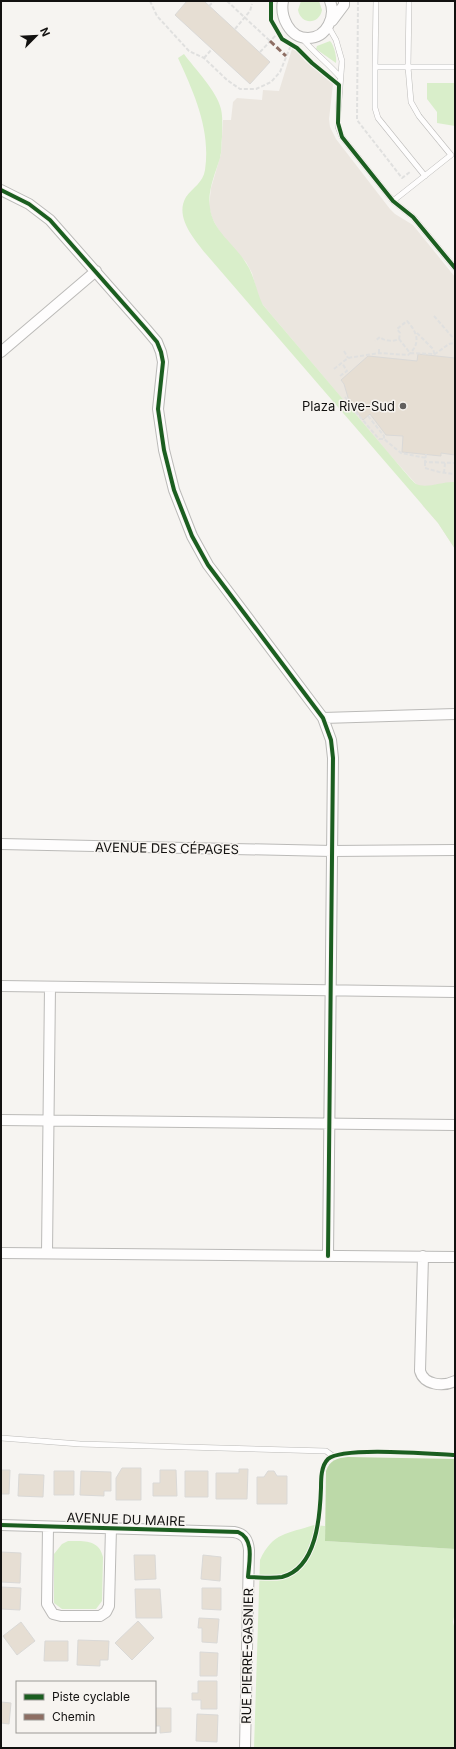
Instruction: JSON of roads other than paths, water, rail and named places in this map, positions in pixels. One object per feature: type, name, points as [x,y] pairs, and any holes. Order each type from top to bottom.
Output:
[{"type":"street","points":[[283,1],[282,9],[286,24],[290,30],[308,38],[317,36],[328,26],[344,5],[344,1]]},
{"type":"street","points":[[328,26],[332,14],[330,1]]},
{"type":"street","points":[[1,190],[40,211],[60,230],[157,342],[163,362],[158,409],[164,450],[174,490],[192,536],[208,565],[323,718],[331,740],[333,758],[328,1256]]},
{"type":"street","points":[[1,352],[96,271]]},
{"type":"street","points":[[323,718],[455,714]]},
{"type":"street","name":"AVENUE DES CÉPAGES","points":[[1,844],[332,850],[455,850]]},
{"type":"street","points":[[1,986],[455,992]]},
{"type":"street","points":[[47,1253],[50,987]]},
{"type":"street","points":[[1,1120],[455,1125]]},
{"type":"street","points":[[1,1253],[455,1257]]},
{"type":"street","points":[[423,1256],[420,1371],[422,1375],[431,1383],[445,1385],[455,1381]]},
{"type":"street","name":"AVENUE DU MAIRE","points":[[1,1526],[234,1532],[244,1536],[248,1540]]},
{"type":"street","name":"AVENUE DU MAIRE","points":[[48,1527],[47,1604],[53,1614],[61,1616],[100,1616],[108,1609],[111,1528]]},
{"type":"street","name":"RUE PIERRE-GASNIER","points":[[245,1748],[248,1540]]},
{"type":"lane","points":[[376,1],[375,108],[378,118],[425,176]]},
{"type":"lane","points":[[393,201],[451,155],[419,116],[411,102],[408,66],[409,1]]},
{"type":"lane","points":[[328,26],[336,40],[342,60],[338,114],[340,132],[393,201],[413,217],[455,268]]},
{"type":"lane","points":[[301,36],[308,46],[340,77]]},
{"type":"lane","points":[[375,67],[455,67]]},
{"type":"lane","points":[[1,1438],[80,1444],[326,1451],[333,1456]]},
{"type":"place","name":"Plaza Rive-Sud","points":[[403,406]]}]
